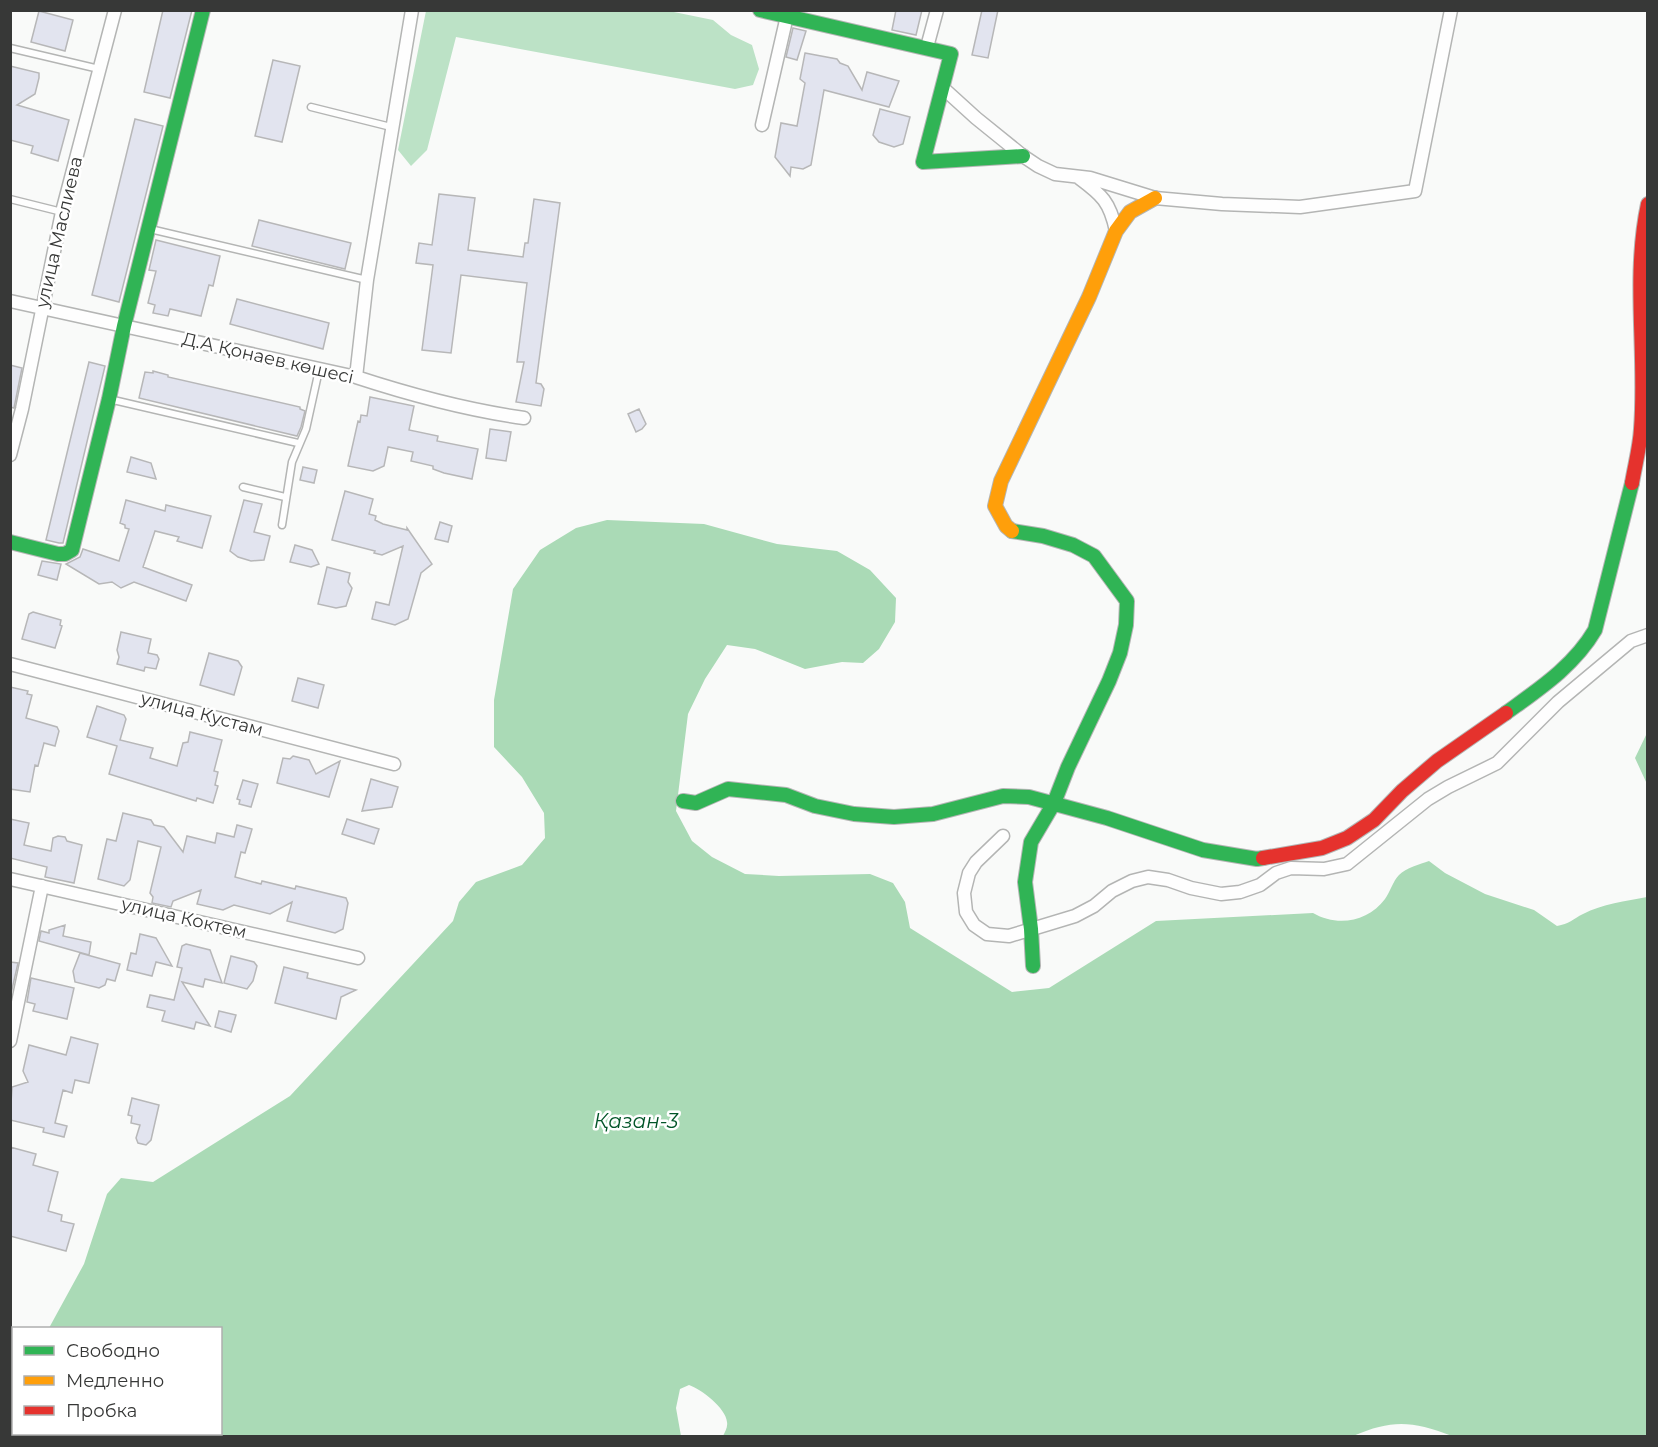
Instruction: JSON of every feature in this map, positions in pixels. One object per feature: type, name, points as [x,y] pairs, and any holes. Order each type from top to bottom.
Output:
[{"type":"street","name":"улица Маслиева","points":[[10,455],[22,409],[62,212],[115,10]]},
{"type":"street","points":[[10,542],[58,554],[65,554],[72,550],[109,399],[124,326],[203,10]]},
{"type":"street","points":[[356,378],[366,280],[412,10]]},
{"type":"street","points":[[760,10],[951,54],[933,116],[923,162],[1023,156]]},
{"type":"street","points":[[927,47],[937,10]]},
{"type":"street","points":[[943,88],[1023,156],[1055,174],[1089,178],[1155,198],[1222,204],[1300,207],[1415,191],[1451,10]]},
{"type":"street","points":[[762,124],[787,16]]},
{"type":"street","points":[[1078,178],[1102,195],[1112,212],[1116,231]]},
{"type":"street","points":[[1033,966],[1025,882],[1031,842],[1054,803],[1120,654],[1126,625],[1127,601],[1094,556],[1073,545],[1044,536],[1014,532],[1006,526],[995,506],[1001,481],[1089,297],[1116,231],[1130,212],[1155,198]]},
{"type":"street","points":[[684,801],[696,803],[728,789],[786,795],[814,806],[854,814],[894,817],[933,814],[1003,796],[1029,798],[1137,827],[1195,848],[1257,859],[1322,848],[1347,838],[1374,820],[1402,791],[1437,761],[1521,702],[1584,649],[1595,630],[1629,500],[1641,430],[1639,273],[1647,204]]},
{"type":"street","name":"Д.А Қонаев көшесі","points":[[10,301],[356,378],[485,413],[524,418]]},
{"type":"street","points":[[1003,836],[976,862],[969,873],[964,893],[966,912],[975,925],[987,934],[1009,936],[1076,916],[1094,906],[1112,891],[1132,881],[1148,877],[1221,894],[1240,892],[1260,885],[1276,873],[1291,868],[1324,869],[1347,864],[1428,800],[1497,762],[1558,702],[1631,641],[1647,635]]},
{"type":"street","name":"улица Кустам","points":[[10,664],[394,764]]},
{"type":"street","name":"улица Коктем","points":[[10,879],[358,958]]},
{"type":"street","points":[[10,1041],[42,886]]},
{"type":"lane","points":[[10,48],[99,69]]},
{"type":"lane","points":[[311,107],[391,127]]},
{"type":"lane","points":[[10,199],[62,212]]},
{"type":"lane","points":[[150,229],[366,280]]},
{"type":"lane","points":[[282,525],[292,462],[298,443],[303,438],[306,429],[319,370]]},
{"type":"lane","points":[[109,399],[298,443]]},
{"type":"lane","points":[[243,487],[285,497]]},
{"type":"shaded area","points":[[426,11],[669,11],[713,20],[731,35],[752,45],[759,69],[753,85],[735,89],[456,37],[427,150],[411,166],[398,150]]},
{"type":"water","name":"Қазан-3","points":[[607,520],[704,524],[777,544],[837,551],[870,570],[896,598],[895,622],[879,649],[863,663],[842,662],[805,669],[755,649],[727,645],[705,679],[688,714],[676,811],[692,841],[712,857],[745,874],[779,876],[870,874],[893,883],[905,902],[910,928],[1012,992],[1049,988],[1156,921],[1313,913],[1332,920],[1352,920],[1378,907],[1402,873],[1429,861],[1445,873],[1485,894],[1534,910],[1557,926],[1598,908],[1647,897],[1647,1436],[1452,1436],[1425,1427],[1402,1424],[1380,1427],[1353,1436],[723,1436],[727,1424],[726,1417],[718,1405],[700,1390],[689,1385],[680,1389],[676,1408],[681,1436],[22,1436],[222,1435],[222,1327],[50,1327],[84,1264],[107,1194],[121,1178],[153,1182],[290,1096],[453,921],[459,902],[476,882],[522,865],[545,838],[544,813],[522,777],[494,747],[494,700],[513,589],[540,550],[576,528]]},
{"type":"water","points":[[1647,733],[1647,784],[1635,758]]},
{"type":"building","points":[[163,10],[192,10],[170,98],[144,92]]},
{"type":"building","points":[[896,10],[922,10],[916,35],[892,30]]},
{"type":"building","points":[[982,10],[998,10],[988,58],[972,55]]},
{"type":"building","points":[[39,11],[73,20],[65,51],[31,42]]},
{"type":"building","points":[[793,28],[806,31],[797,60],[786,57]]},
{"type":"building","points":[[805,53],[837,59],[848,66],[862,90],[867,72],[899,81],[889,107],[824,90],[811,165],[803,169],[791,167],[790,176],[775,157],[781,123],[797,126],[805,83],[800,79]]},
{"type":"building","points":[[273,60],[300,66],[282,142],[255,136]]},
{"type":"building","points":[[10,66],[39,73],[35,94],[17,105],[69,120],[58,161],[31,153],[33,146],[10,140]]},
{"type":"building","points":[[880,109],[910,117],[903,144],[894,147],[879,142],[873,135]]},
{"type":"building","points":[[135,119],[163,126],[119,302],[92,295]]},
{"type":"building","points":[[439,194],[475,198],[468,250],[523,257],[525,243],[528,243],[534,199],[560,203],[536,383],[541,384],[544,389],[541,406],[516,402],[524,362],[517,362],[527,283],[461,275],[451,353],[422,350],[433,265],[416,263],[419,243],[432,245]]},
{"type":"building","points":[[259,220],[351,243],[345,269],[252,246]]},
{"type":"building","points":[[156,240],[220,256],[213,286],[209,285],[201,316],[170,309],[168,316],[153,313],[155,305],[148,303],[156,271],[149,270]]},
{"type":"building","points":[[237,299],[329,323],[323,349],[230,324]]},
{"type":"building","points":[[89,362],[105,366],[63,543],[59,543],[46,540]]},
{"type":"building","points":[[10,365],[22,368],[14,408],[10,407]]},
{"type":"building","points":[[153,371],[168,375],[168,377],[300,407],[305,411],[301,427],[297,436],[139,398],[145,372],[153,373]]},
{"type":"building","points":[[370,397],[414,406],[409,430],[438,436],[437,441],[478,449],[472,479],[444,473],[433,469],[433,466],[411,461],[413,452],[388,447],[384,466],[373,471],[348,466],[358,421],[360,422],[361,415],[367,416]]},
{"type":"building","points":[[639,409],[646,424],[636,432],[628,414]]},
{"type":"building","points":[[490,429],[511,432],[506,461],[486,458]]},
{"type":"building","points":[[131,457],[151,463],[156,479],[127,472]]},
{"type":"building","points":[[303,467],[317,470],[314,483],[300,480]]},
{"type":"building","points":[[345,491],[373,499],[369,514],[376,516],[375,520],[383,524],[407,530],[407,528],[432,564],[421,573],[408,619],[395,625],[372,619],[376,602],[389,605],[403,546],[382,555],[374,553],[375,551],[332,540]]},
{"type":"building","points":[[126,500],[165,511],[166,505],[211,516],[202,548],[177,541],[179,537],[155,531],[143,567],[192,585],[186,601],[134,582],[121,588],[112,582],[99,584],[66,564],[80,557],[83,549],[119,561],[129,529],[120,523]]},
{"type":"building","points":[[244,500],[262,504],[254,532],[270,536],[264,560],[251,561],[238,557],[230,551]]},
{"type":"building","points":[[440,522],[452,526],[448,542],[435,539]]},
{"type":"building","points":[[295,545],[312,550],[319,564],[311,567],[290,562]]},
{"type":"building","points":[[42,561],[61,564],[57,580],[38,575]]},
{"type":"building","points":[[327,567],[350,573],[348,582],[352,588],[346,606],[336,608],[318,604]]},
{"type":"building","points":[[33,612],[61,620],[60,625],[62,626],[55,648],[22,639],[29,614]]},
{"type":"building","points":[[121,632],[151,639],[148,653],[157,655],[159,659],[156,669],[145,667],[144,671],[117,664]]},
{"type":"building","points":[[209,653],[238,661],[242,667],[234,695],[200,685]]},
{"type":"building","points":[[298,678],[324,685],[318,708],[292,701]]},
{"type":"building","points":[[10,687],[28,691],[27,694],[32,695],[26,718],[57,727],[59,731],[55,746],[44,743],[38,766],[35,765],[30,792],[10,789]]},
{"type":"building","points":[[97,706],[124,715],[126,719],[120,740],[153,748],[150,758],[177,766],[183,743],[188,742],[190,732],[222,740],[214,771],[218,772],[215,785],[218,786],[213,803],[197,798],[196,801],[109,774],[117,746],[87,737]]},
{"type":"building","points":[[293,756],[309,760],[316,774],[340,761],[329,797],[277,783],[283,758],[290,759]]},
{"type":"building","points":[[371,779],[398,787],[392,807],[362,811]]},
{"type":"building","points":[[243,780],[258,784],[251,807],[239,804],[240,800],[237,799]]},
{"type":"building","points":[[123,813],[151,820],[154,825],[164,827],[183,852],[187,836],[215,843],[217,833],[234,837],[237,825],[252,829],[245,853],[241,852],[235,877],[261,884],[262,881],[295,889],[296,886],[346,898],[348,903],[343,929],[335,933],[287,921],[292,902],[270,914],[234,905],[223,910],[197,904],[201,890],[173,901],[171,907],[152,903],[153,897],[150,893],[161,847],[138,841],[130,880],[124,886],[98,879],[107,839],[116,841]]},
{"type":"building","points":[[10,819],[29,823],[24,845],[51,851],[53,838],[58,836],[82,845],[74,883],[45,877],[47,867],[10,858]]},
{"type":"building","points":[[347,819],[379,829],[374,844],[342,834]]},
{"type":"building","points":[[65,925],[63,936],[91,942],[89,955],[39,941],[41,931],[49,933],[49,930]]},
{"type":"building","points":[[140,934],[156,938],[172,966],[156,962],[152,976],[127,970],[131,953],[136,954]]},
{"type":"building","points":[[186,944],[210,950],[222,983],[205,979],[203,987],[182,982],[210,1026],[196,1022],[194,1029],[162,1021],[165,1011],[147,1007],[150,995],[174,1000],[182,968],[177,967],[182,946]]},
{"type":"building","points":[[80,953],[120,964],[115,981],[107,979],[105,985],[99,988],[75,982],[73,971]]},
{"type":"building","points":[[231,956],[254,962],[257,966],[253,981],[247,989],[224,983]]},
{"type":"building","points":[[10,962],[18,963],[10,998]]},
{"type":"building","points":[[284,967],[308,973],[307,978],[356,990],[341,997],[336,1019],[275,1003]]},
{"type":"building","points":[[31,978],[74,988],[67,1019],[33,1011],[35,1004],[27,1002]]},
{"type":"building","points":[[219,1011],[236,1015],[231,1032],[215,1027]]},
{"type":"building","points":[[71,1037],[98,1044],[89,1083],[75,1080],[72,1093],[63,1090],[55,1123],[67,1126],[64,1137],[43,1132],[44,1128],[10,1120],[12,1087],[28,1082],[23,1071],[29,1045],[66,1055]]},
{"type":"building","points":[[132,1098],[159,1105],[151,1140],[146,1145],[138,1143],[136,1138],[140,1125],[131,1123],[132,1116],[128,1115]]},
{"type":"building","points":[[10,1147],[36,1154],[33,1165],[58,1172],[48,1211],[62,1215],[61,1221],[74,1224],[66,1251],[10,1236]]},
{"type":"traffic: fast","points":[[10,542],[58,554],[65,554],[72,550],[109,399],[124,326],[203,10]]},
{"type":"traffic: fast","points":[[760,10],[951,54],[923,162],[1023,156]]},
{"type":"traffic: fast","points":[[1506,713],[1566,666],[1595,630],[1632,483]]},
{"type":"traffic: fast","points":[[1012,531],[1043,536],[1073,545],[1094,556],[1127,601],[1126,625],[1120,653],[1109,681],[1068,767],[1054,803],[1031,842],[1025,882],[1033,966]]},
{"type":"traffic: fast","points":[[683,801],[696,803],[728,789],[786,795],[815,806],[854,814],[894,817],[933,814],[1003,796],[1029,797],[1107,818],[1203,850],[1263,858]]},
{"type":"traffic: slow","points":[[1012,531],[1006,526],[995,506],[1001,481],[1089,297],[1116,231],[1130,212],[1155,198]]},
{"type":"traffic: jam","points":[[1632,483],[1641,429],[1640,288],[1643,232],[1648,204]]},
{"type":"traffic: jam","points":[[1263,858],[1322,848],[1347,838],[1374,820],[1402,791],[1437,761],[1506,713]]}]
